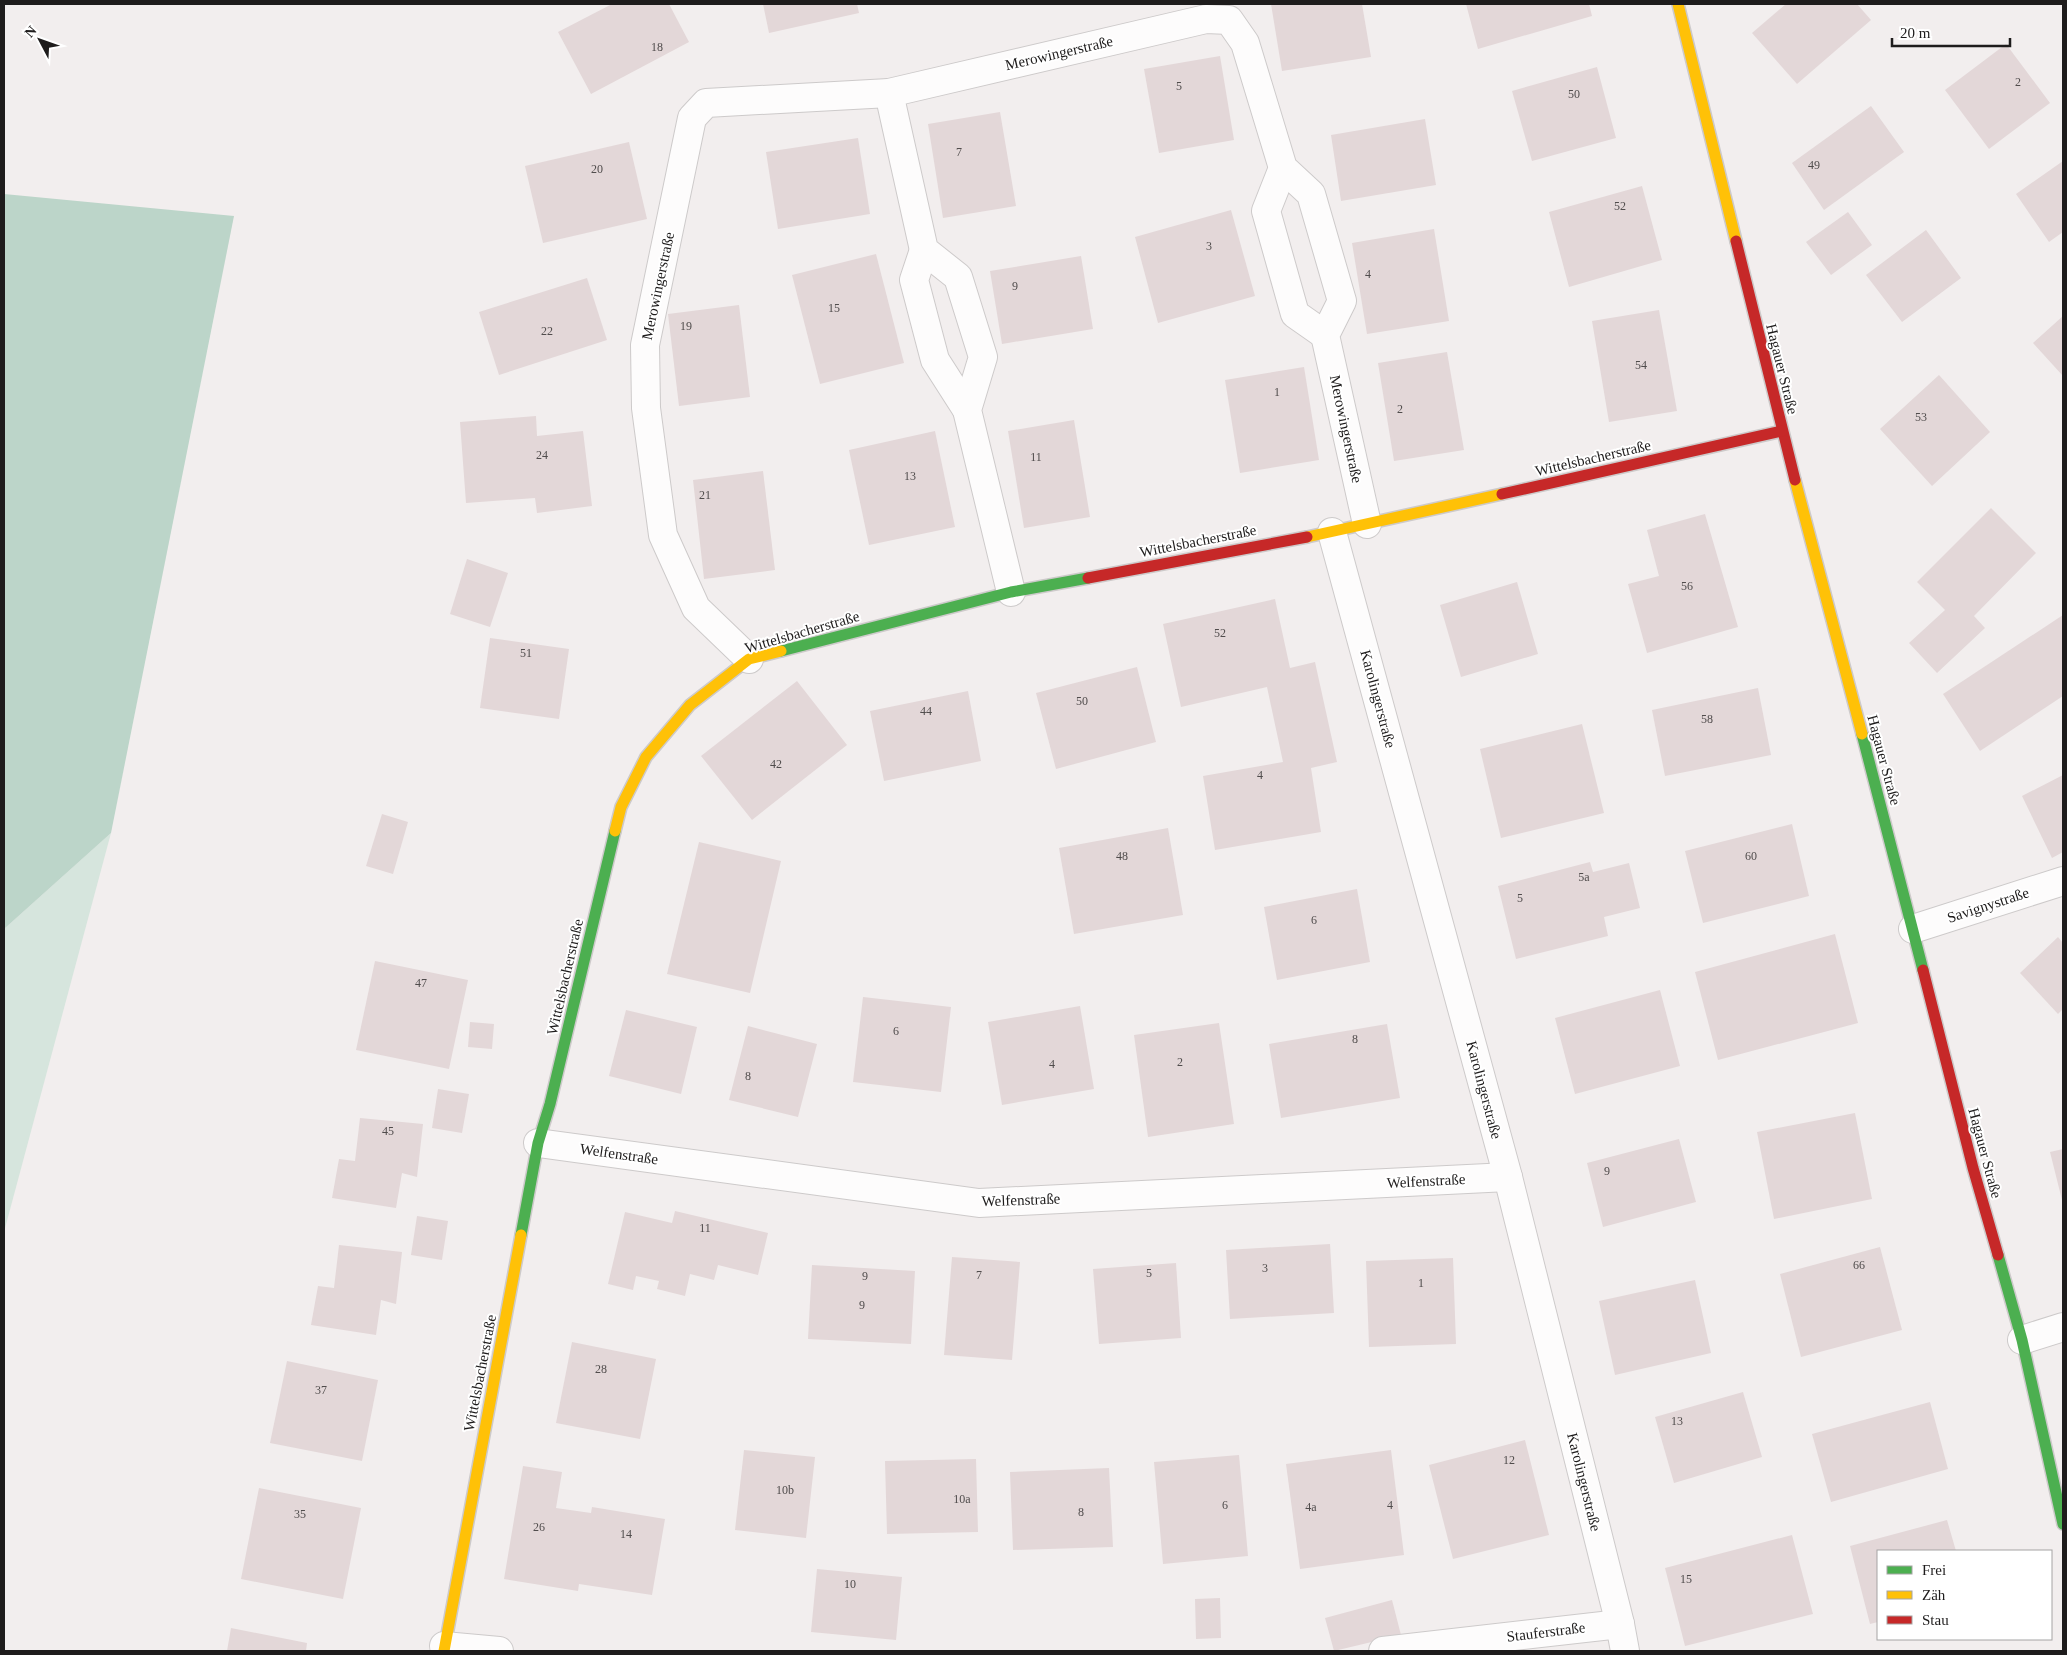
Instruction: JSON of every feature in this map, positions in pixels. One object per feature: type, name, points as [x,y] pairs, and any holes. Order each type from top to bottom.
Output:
[{"type":"street","name":"Hagauer Straße","points":[[1678,4],[1782,430],[1913,930],[1973,1168],[2022,1340],[2063,1524]]},
{"type":"street","name":"Merowingerstraße","points":[[749,659],[696,608],[663,535],[646,408],[645,345],[692,118],[706,102],[889,93],[1229,12],[1245,43],[1283,168]]},
{"type":"street","points":[[889,93],[924,250],[914,280],[935,360],[967,410],[1011,592]]},
{"type":"street","points":[[1283,168],[1311,194],[1342,301],[1325,334],[1295,314],[1266,211],[1283,168]]},
{"type":"street","points":[[924,250],[958,277],[983,357],[967,410]]},
{"type":"street","name":"Merowingerstraße","points":[[1325,334],[1367,524]]},
{"type":"street","name":"Wittelsbacherstraße","points":[[444,1649],[538,1143],[552,1095],[621,807],[646,757],[690,705],[749,659],[1011,592],[1332,532],[1782,430]]},
{"type":"street","name":"Karolingerstraße","points":[[1332,532],[1508,1178],[1620,1624],[1625,1651]]},
{"type":"street","name":"Savignystraße","points":[[1913,930],[2063,881]]},
{"type":"street","name":"Welfenstraße","points":[[538,1143],[978,1203],[1508,1178]]},
{"type":"street","points":[[2022,1340],[2063,1327]]},
{"type":"street","name":"Stauferstraße","points":[[1383,1651],[1620,1624]]},
{"type":"street","points":[[444,1649],[499,1651]]},
{"type":"shaded area","points":[[111,833],[4,1232],[4,929]]},
{"type":"green space","points":[[4,194],[234,216],[111,833],[4,929]]},
{"type":"building","points":[[612,4],[669,4],[689,42],[591,94],[558,32]]},
{"type":"building","points":[[763,4],[857,4],[859,13],[769,33]]},
{"type":"building","points":[[1271,4],[1362,4],[1371,57],[1282,71]]},
{"type":"building","points":[[1466,4],[1589,4],[1592,16],[1478,49]]},
{"type":"building","points":[[1786,4],[1857,4],[1871,20],[1797,84],[1752,33]]},
{"type":"building","points":[[2006,44],[2050,103],[1989,149],[1945,90]]},
{"type":"building","points":[[1220,56],[1234,140],[1159,153],[1144,69]]},
{"type":"building","points":[[1597,67],[1616,138],[1532,161],[1512,91]]},
{"type":"building","points":[[1871,106],[1904,152],[1824,210],[1792,163]]},
{"type":"building","points":[[1000,112],[1016,206],[943,218],[928,124]]},
{"type":"building","points":[[1425,119],[1436,185],[1341,201],[1331,135]]},
{"type":"building","points":[[858,138],[870,214],[778,229],[766,152]]},
{"type":"building","points":[[629,142],[647,219],[543,243],[525,166]]},
{"type":"building","points":[[2063,161],[2063,232],[2049,242],[2016,194]]},
{"type":"building","points":[[1642,186],[1662,260],[1569,287],[1549,212]]},
{"type":"building","points":[[1231,210],[1255,296],[1158,323],[1135,237]]},
{"type":"building","points":[[1848,212],[1872,245],[1831,275],[1806,242]]},
{"type":"building","points":[[1434,229],[1449,321],[1367,334],[1352,243]]},
{"type":"building","points":[[1926,230],[1961,278],[1902,322],[1866,275]]},
{"type":"building","points":[[876,254],[904,363],[820,384],[792,275]]},
{"type":"building","points":[[1081,256],[1093,329],[1002,344],[990,271]]},
{"type":"building","points":[[587,278],[607,340],[499,375],[479,312]]},
{"type":"building","points":[[739,305],[750,397],[679,406],[668,314]]},
{"type":"building","points":[[1659,310],[1677,411],[1609,422],[1592,321]]},
{"type":"building","points":[[2063,316],[2063,376],[2033,343]]},
{"type":"building","points":[[1447,352],[1464,450],[1394,461],[1378,363]]},
{"type":"building","points":[[1304,367],[1319,460],[1240,473],[1225,380]]},
{"type":"building","points":[[1939,375],[1990,432],[1932,486],[1880,429]]},
{"type":"building","points":[[536,416],[537,436],[583,431],[592,506],[537,513],[535,498],[466,503],[460,422]]},
{"type":"building","points":[[1074,420],[1090,517],[1024,528],[1008,431]]},
{"type":"building","points":[[935,431],[955,527],[869,545],[849,450]]},
{"type":"building","points":[[763,471],[775,570],[704,579],[693,480]]},
{"type":"building","points":[[1991,508],[2036,553],[1974,616],[1985,628],[1937,673],[1909,643],[1945,610],[1917,582]]},
{"type":"building","points":[[1705,514],[1738,627],[1647,653],[1628,584],[1659,576],[1647,530]]},
{"type":"building","points":[[467,559],[508,573],[490,627],[450,614]]},
{"type":"building","points":[[1517,582],[1538,654],[1461,677],[1440,605]]},
{"type":"building","points":[[1275,599],[1290,668],[1315,662],[1337,762],[1311,768],[1321,832],[1215,850],[1203,776],[1283,762],[1267,687],[1181,707],[1163,624]]},
{"type":"building","points":[[2063,615],[2063,696],[1980,751],[1943,694]]},
{"type":"building","points":[[490,638],[569,649],[559,719],[480,708]]},
{"type":"building","points":[[1137,667],[1156,742],[1056,769],[1036,693]]},
{"type":"building","points":[[797,681],[847,745],[752,820],[701,756]]},
{"type":"building","points":[[1758,688],[1771,755],[1665,776],[1652,710]]},
{"type":"building","points":[[968,691],[981,761],[884,781],[870,711]]},
{"type":"building","points":[[1582,724],[1604,813],[1501,838],[1480,749]]},
{"type":"building","points":[[2063,775],[2063,852],[2052,858],[2022,796]]},
{"type":"building","points":[[382,814],[408,822],[393,874],[366,866]]},
{"type":"building","points":[[1792,824],[1809,896],[1703,923],[1685,851]]},
{"type":"building","points":[[1168,828],[1183,915],[1074,934],[1059,848]]},
{"type":"building","points":[[699,842],[781,861],[750,993],[667,974]]},
{"type":"building","points":[[1590,862],[1593,872],[1629,863],[1640,908],[1604,917],[1608,936],[1516,959],[1498,886]]},
{"type":"building","points":[[1357,889],[1370,962],[1277,980],[1264,907]]},
{"type":"building","points":[[1835,934],[1858,1023],[1718,1060],[1695,972]]},
{"type":"building","points":[[2058,937],[2063,943],[2063,1009],[2058,1014],[2020,973]]},
{"type":"building","points":[[375,961],[468,980],[449,1069],[356,1050]]},
{"type":"building","points":[[1660,990],[1680,1066],[1575,1094],[1555,1018]]},
{"type":"building","points":[[863,997],[951,1007],[941,1092],[853,1082]]},
{"type":"building","points":[[1080,1006],[1094,1089],[1002,1105],[988,1022]]},
{"type":"building","points":[[626,1010],[697,1027],[681,1094],[609,1076]]},
{"type":"building","points":[[470,1022],[494,1024],[492,1049],[468,1047]]},
{"type":"building","points":[[1219,1023],[1234,1124],[1148,1137],[1134,1035]]},
{"type":"building","points":[[1387,1024],[1400,1098],[1281,1118],[1269,1044]]},
{"type":"building","points":[[748,1026],[817,1044],[798,1117],[729,1100]]},
{"type":"building","points":[[438,1089],[469,1094],[462,1133],[432,1128]]},
{"type":"building","points":[[1855,1113],[1872,1199],[1774,1219],[1757,1132]]},
{"type":"building","points":[[360,1118],[423,1124],[417,1177],[402,1173],[396,1208],[332,1198],[339,1159],[355,1161]]},
{"type":"building","points":[[1679,1139],[1696,1202],[1603,1227],[1587,1163]]},
{"type":"building","points":[[2063,1149],[2063,1204],[2050,1152]]},
{"type":"building","points":[[675,1211],[768,1233],[758,1275],[718,1265],[714,1280],[690,1274],[685,1296],[657,1289],[659,1281],[636,1276],[633,1290],[608,1284],[625,1212],[672,1223]]},
{"type":"building","points":[[417,1216],[448,1221],[442,1260],[411,1255]]},
{"type":"building","points":[[1330,1244],[1334,1313],[1230,1319],[1226,1250]]},
{"type":"building","points":[[339,1245],[402,1252],[396,1304],[381,1300],[376,1335],[311,1325],[318,1286],[334,1288]]},
{"type":"building","points":[[1880,1247],[1902,1330],[1801,1357],[1780,1274]]},
{"type":"building","points":[[952,1257],[1020,1262],[1012,1360],[944,1355]]},
{"type":"building","points":[[1453,1258],[1456,1344],[1369,1347],[1366,1261]]},
{"type":"building","points":[[1176,1263],[1181,1338],[1099,1344],[1093,1269]]},
{"type":"building","points":[[812,1265],[915,1271],[911,1344],[808,1339]]},
{"type":"building","points":[[1695,1280],[1711,1353],[1615,1375],[1599,1301]]},
{"type":"building","points":[[572,1342],[656,1359],[640,1439],[556,1423]]},
{"type":"building","points":[[287,1361],[378,1380],[362,1461],[270,1443]]},
{"type":"building","points":[[1743,1392],[1762,1457],[1674,1483],[1655,1417]]},
{"type":"building","points":[[1930,1402],[1948,1469],[1831,1502],[1812,1434]]},
{"type":"building","points":[[1525,1440],[1549,1535],[1453,1559],[1429,1465]]},
{"type":"building","points":[[744,1450],[815,1457],[806,1538],[735,1530]]},
{"type":"building","points":[[1391,1450],[1404,1555],[1300,1569],[1286,1464]]},
{"type":"building","points":[[1239,1455],[1248,1556],[1163,1564],[1154,1462]]},
{"type":"building","points":[[976,1459],[978,1532],[887,1534],[885,1461]]},
{"type":"building","points":[[523,1466],[562,1472],[556,1508],[591,1513],[592,1507],[665,1519],[652,1595],[579,1584],[578,1591],[504,1579]]},
{"type":"building","points":[[1109,1468],[1113,1547],[1013,1550],[1010,1472]]},
{"type":"building","points":[[259,1488],[361,1508],[343,1599],[241,1579]]},
{"type":"building","points":[[1947,1520],[1956,1550],[1877,1550],[1877,1622],[1870,1624],[1850,1546]]},
{"type":"building","points":[[1792,1535],[1813,1614],[1685,1646],[1665,1568]]},
{"type":"building","points":[[817,1569],[902,1577],[896,1640],[811,1632]]},
{"type":"building","points":[[1220,1598],[1221,1638],[1196,1639],[1195,1599]]},
{"type":"building","points":[[1392,1600],[1401,1635],[1334,1651],[1325,1618]]},
{"type":"building","points":[[231,1628],[307,1643],[306,1651],[227,1651]]},
{"type":"traffic: fast","points":[[781,651],[1011,592],[1088,578]]},
{"type":"traffic: fast","points":[[1862,734],[1923,970]]},
{"type":"traffic: fast","points":[[521,1235],[538,1143],[550,1104],[615,831]]},
{"type":"traffic: fast","points":[[1998,1255],[2022,1340],[2063,1524]]},
{"type":"traffic: slow","points":[[1678,4],[1736,241]]},
{"type":"traffic: slow","points":[[1795,480],[1862,734]]},
{"type":"traffic: slow","points":[[1307,537],[1502,494]]},
{"type":"traffic: slow","points":[[615,831],[621,807],[646,757],[690,705],[749,659],[781,651]]},
{"type":"traffic: slow","points":[[444,1651],[521,1235]]},
{"type":"traffic: jam","points":[[1736,241],[1795,480]]},
{"type":"traffic: jam","points":[[1502,494],[1782,431]]},
{"type":"traffic: jam","points":[[1088,578],[1307,537]]},
{"type":"traffic: jam","points":[[1923,970],[1973,1168],[1998,1255]]}]
